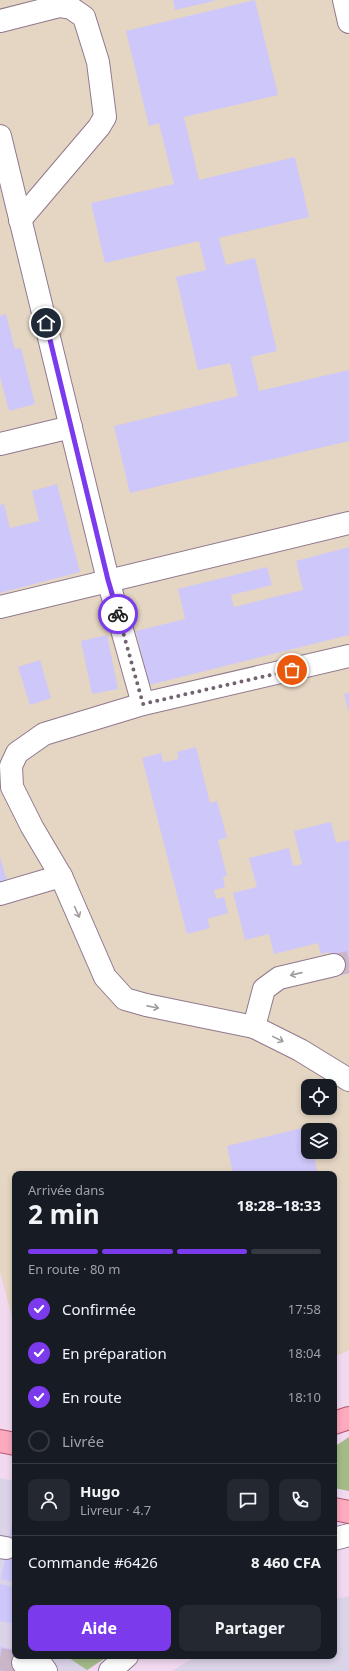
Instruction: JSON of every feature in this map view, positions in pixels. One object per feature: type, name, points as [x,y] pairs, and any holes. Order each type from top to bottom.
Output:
[{"type":"main road","points":[[337,1422],[349,1419]]},
{"type":"main road","points":[[0,1441],[12,1443]]},
{"type":"main road","points":[[337,1510],[349,1512]]},
{"type":"street","points":[[344,0],[349,22]]},
{"type":"street","points":[[0,21],[59,6],[71,8],[84,17],[98,62],[105,117],[99,127],[12,211]]},
{"type":"street","points":[[0,136],[12,211],[70,426],[108,580],[143,704]]},
{"type":"street","points":[[0,444],[70,426]]},
{"type":"street","points":[[0,607],[349,523]]},
{"type":"street","points":[[349,656],[143,704],[44,734],[17,753],[11,766],[12,787],[32,827],[61,876],[105,976],[126,999],[146,1005],[254,1027],[300,1050],[349,1080]]},
{"type":"street","points":[[0,894],[61,876]]},
{"type":"street","points":[[254,1027],[264,989],[280,978],[334,965]]},
{"type":"street","points":[[337,1429],[349,1419]]},
{"type":"street","points":[[337,1538],[349,1535]]},
{"type":"street","points":[[110,1671],[124,1659]]},
{"type":"shaded area","points":[[0,0],[349,0],[349,1350],[337,1356],[337,1171],[12,1171],[12,1317],[0,1272]]},
{"type":"shaded area","points":[[0,1478],[12,1480],[12,1659],[104,1659],[87,1671],[0,1671]]},
{"type":"shaded area","points":[[349,1596],[349,1671],[172,1671],[191,1659],[337,1659],[337,1598]]},
{"type":"green space","points":[[349,1437],[349,1491],[337,1489],[337,1445]]},
{"type":"green space","points":[[70,1659],[104,1659],[87,1670]]},
{"type":"building","points":[[173,0],[214,0],[214,1],[175,10]]},
{"type":"building","points":[[255,0],[278,95],[184,117],[199,180],[295,157],[309,217],[219,238],[226,265],[255,258],[277,351],[251,357],[259,391],[349,370],[349,441],[130,493],[114,426],[238,396],[230,363],[198,370],[176,277],[206,270],[199,241],[105,263],[91,203],[174,184],[159,123],[149,126],[126,31]]},
{"type":"building","points":[[6,314],[15,349],[21,348],[35,404],[9,411],[0,377],[0,316]]},
{"type":"building","points":[[57,484],[80,572],[0,593],[0,505],[4,504],[10,528],[39,521],[32,491]]},
{"type":"building","points":[[349,547],[349,635],[149,685],[136,631],[185,619],[178,589],[267,567],[272,585],[231,595],[234,607],[303,590],[296,561]]},
{"type":"building","points":[[107,635],[118,689],[92,694],[81,641]]},
{"type":"building","points":[[40,660],[51,698],[30,705],[18,667]]},
{"type":"building","points":[[349,693],[349,710],[348,710],[344,694]]},
{"type":"building","points":[[196,747],[210,803],[217,801],[227,838],[218,840],[227,876],[223,877],[225,887],[214,890],[216,899],[224,897],[228,913],[207,919],[210,928],[187,934],[142,758],[161,753],[163,762],[179,759],[177,752]]},
{"type":"building","points":[[331,822],[336,843],[349,840],[349,973],[336,977],[330,952],[321,954],[318,943],[274,954],[269,934],[245,940],[233,893],[257,887],[249,858],[289,848],[293,866],[302,864],[294,831]]},
{"type":"building","points":[[0,857],[7,881],[0,883]]},
{"type":"building","points":[[301,1128],[301,1159],[315,1159],[317,1171],[232,1171],[227,1146]]},
{"type":"building","points":[[12,1523],[12,1581],[1,1579]]},
{"type":"building","points":[[0,1584],[12,1586],[12,1623],[0,1621]]},
{"type":"building","points":[[0,1647],[12,1649],[12,1659],[16,1659],[22,1671],[0,1671]]},
{"type":"tunnel","points":[[334,965],[349,962]]},
{"type":"tunnel","points":[[0,1659],[23,1663]]},
{"type":"way so far","points":[[118,614],[143,704],[292,670]]},
{"type":"route","points":[[46,323],[108,580],[118,614]]}]
